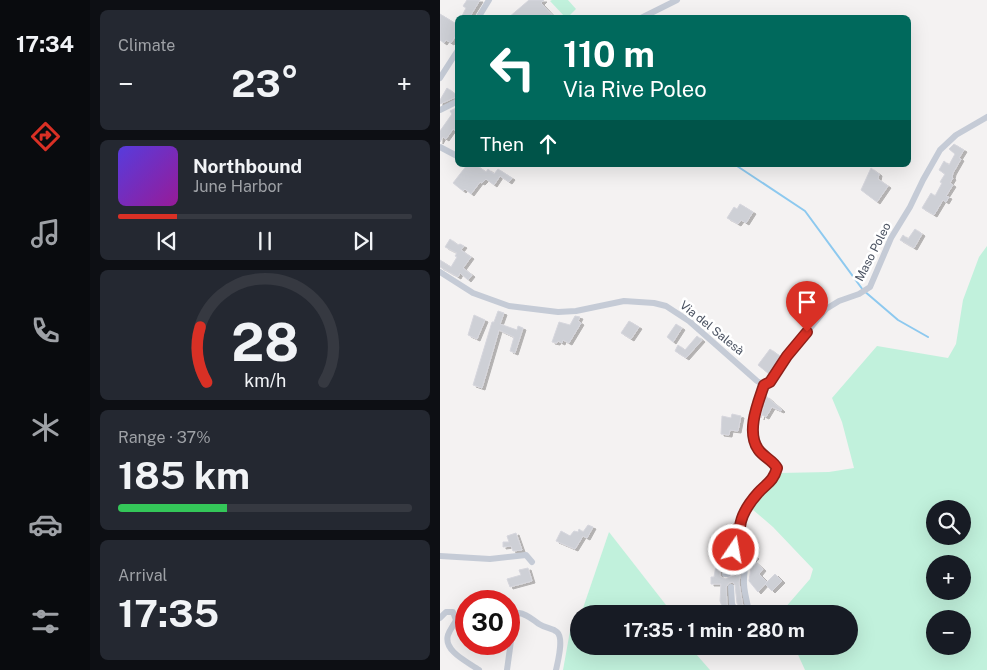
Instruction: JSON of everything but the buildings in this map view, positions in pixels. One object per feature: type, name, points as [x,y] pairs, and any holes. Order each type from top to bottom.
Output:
[{"type":"street","points":[[480,15],[489,0]]},
{"type":"street","points":[[647,15],[678,0]]},
{"type":"street","points":[[440,78],[455,55]]},
{"type":"street","points":[[440,110],[455,102]]},
{"type":"street","name":"Maso Poleo","points":[[764,385],[770,382],[787,356],[826,309],[839,300],[864,292],[870,288],[891,238],[910,207],[940,150],[956,135],[987,117]]},
{"type":"street","points":[[440,146],[455,154]]},
{"type":"street","name":"Via del Salesà","points":[[440,272],[473,293],[509,306],[558,312],[576,311],[624,301],[654,303],[666,306],[689,321],[764,385]]},
{"type":"street","points":[[725,574],[728,574],[734,560],[732,543],[736,529],[740,527],[741,518],[752,500],[765,485],[773,480],[777,468],[760,451],[754,437],[754,420],[764,385]]},
{"type":"street","points":[[740,527],[747,532],[749,539],[744,578],[747,605]]},
{"type":"street","points":[[440,556],[490,559],[526,555],[532,562]]},
{"type":"street","points":[[731,587],[732,605]]},
{"type":"street","points":[[440,618],[446,612],[454,612],[456,620],[448,634],[449,646],[452,651],[479,670]]},
{"type":"street","points":[[507,670],[515,615],[519,613],[559,634],[561,639],[556,670]]},
{"type":"green space","points":[[568,0],[576,9],[570,15],[563,15],[550,1]]},
{"type":"green space","points":[[987,246],[987,670],[805,670],[798,655],[858,655],[858,605],[787,605],[810,579],[813,569],[773,527],[752,509],[765,494],[767,483],[779,473],[829,472],[854,468],[842,422],[832,398],[877,346],[948,358],[956,344],[963,300],[979,257]]},
{"type":"green space","points":[[609,532],[666,605],[584,605]]},
{"type":"green space","points":[[570,631],[570,655],[697,655],[710,670],[563,670]]},
{"type":"waterway","points":[[739,167],[805,211],[863,290],[898,320],[928,337]]},
{"type":"route","points":[[734,550],[732,543],[736,529],[740,527],[741,518],[754,497],[765,485],[773,480],[777,468],[760,451],[754,437],[756,409],[764,385],[775,376],[787,356],[807,332]]}]
